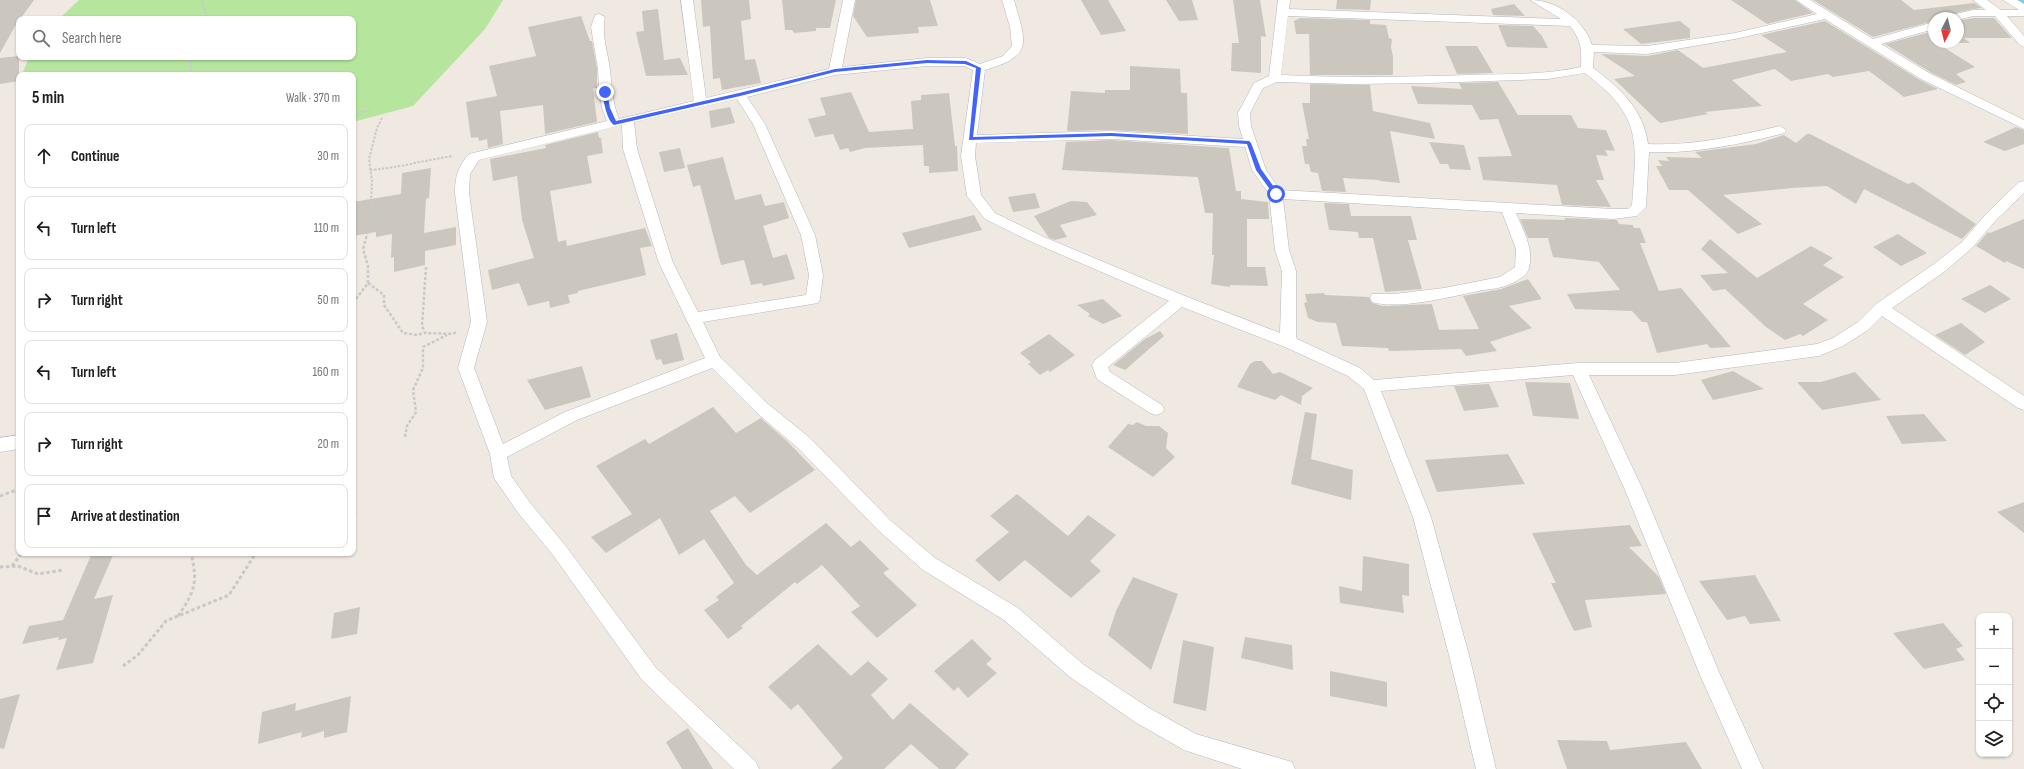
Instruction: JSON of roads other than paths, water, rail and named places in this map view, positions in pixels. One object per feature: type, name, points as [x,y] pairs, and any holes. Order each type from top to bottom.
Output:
[{"type":"street","points":[[688,0],[700,102]]},
{"type":"street","points":[[835,71],[849,0]]},
{"type":"street","points":[[749,769],[648,674],[559,550],[525,509],[504,478],[498,454],[466,368],[479,322],[462,193],[462,176],[466,164],[474,157],[700,102],[740,95],[835,71],[927,62],[966,62],[979,68],[1001,62],[1011,57],[1017,50],[1019,42],[1008,0]]},
{"type":"street","points":[[1536,0],[1560,12],[1574,23],[1581,31],[1588,48],[1587,69]]},
{"type":"street","points":[[1802,0],[1925,76],[2024,125]]},
{"type":"street","points":[[1979,0],[1997,12],[2024,43]]},
{"type":"street","points":[[2009,0],[2024,8]]},
{"type":"street","points":[[1275,78],[1284,6],[1574,23]]},
{"type":"street","points":[[1964,15],[1973,13],[1997,12],[2024,13]]},
{"type":"street","points":[[1588,48],[1647,50],[1735,36],[1827,15]]},
{"type":"street","points":[[599,17],[597,27],[604,69],[605,92],[608,108],[621,122],[666,263],[714,361],[762,408],[804,442],[884,525],[929,564],[1011,614],[1077,672],[1142,715],[1191,744],[1252,762],[1285,769]]},
{"type":"street","points":[[1870,43],[1928,27]]},
{"type":"street","points":[[979,68],[968,156],[974,196],[990,216],[1039,240],[1354,372],[1371,386],[1422,517],[1456,644],[1486,769]]},
{"type":"street","points":[[1276,194],[1632,214],[1639,207],[1640,134],[1635,118],[1625,103],[1606,83],[1587,69],[1556,75],[1385,81],[1322,82],[1275,78],[1258,86],[1244,113],[1245,126],[1249,143],[1259,170],[1276,194],[1282,250],[1289,271],[1288,337],[1290,344]]},
{"type":"street","points":[[694,318],[813,299],[816,275],[808,235],[759,124],[740,95]]},
{"type":"street","points":[[1641,148],[1672,149],[1732,141],[1780,130]]},
{"type":"street","points":[[971,139],[1111,135],[1249,143]]},
{"type":"street","points":[[1371,386],[1578,370],[1675,369],[1787,353],[1819,350],[1838,342],[1863,326],[1881,308],[1939,268],[1967,245],[1991,217],[2024,185]]},
{"type":"street","points":[[1377,298],[1394,299],[1444,293],[1504,281],[1522,269],[1523,249],[1507,207]]},
{"type":"street","points":[[1156,409],[1103,375],[1100,365],[1180,300]]},
{"type":"street","points":[[1881,308],[2024,404]]},
{"type":"street","points":[[498,454],[571,416],[714,361]]},
{"type":"street","points":[[1578,370],[1634,490],[1710,675],[1753,769]]},
{"type":"street","points":[[0,445],[16,442]]}]
